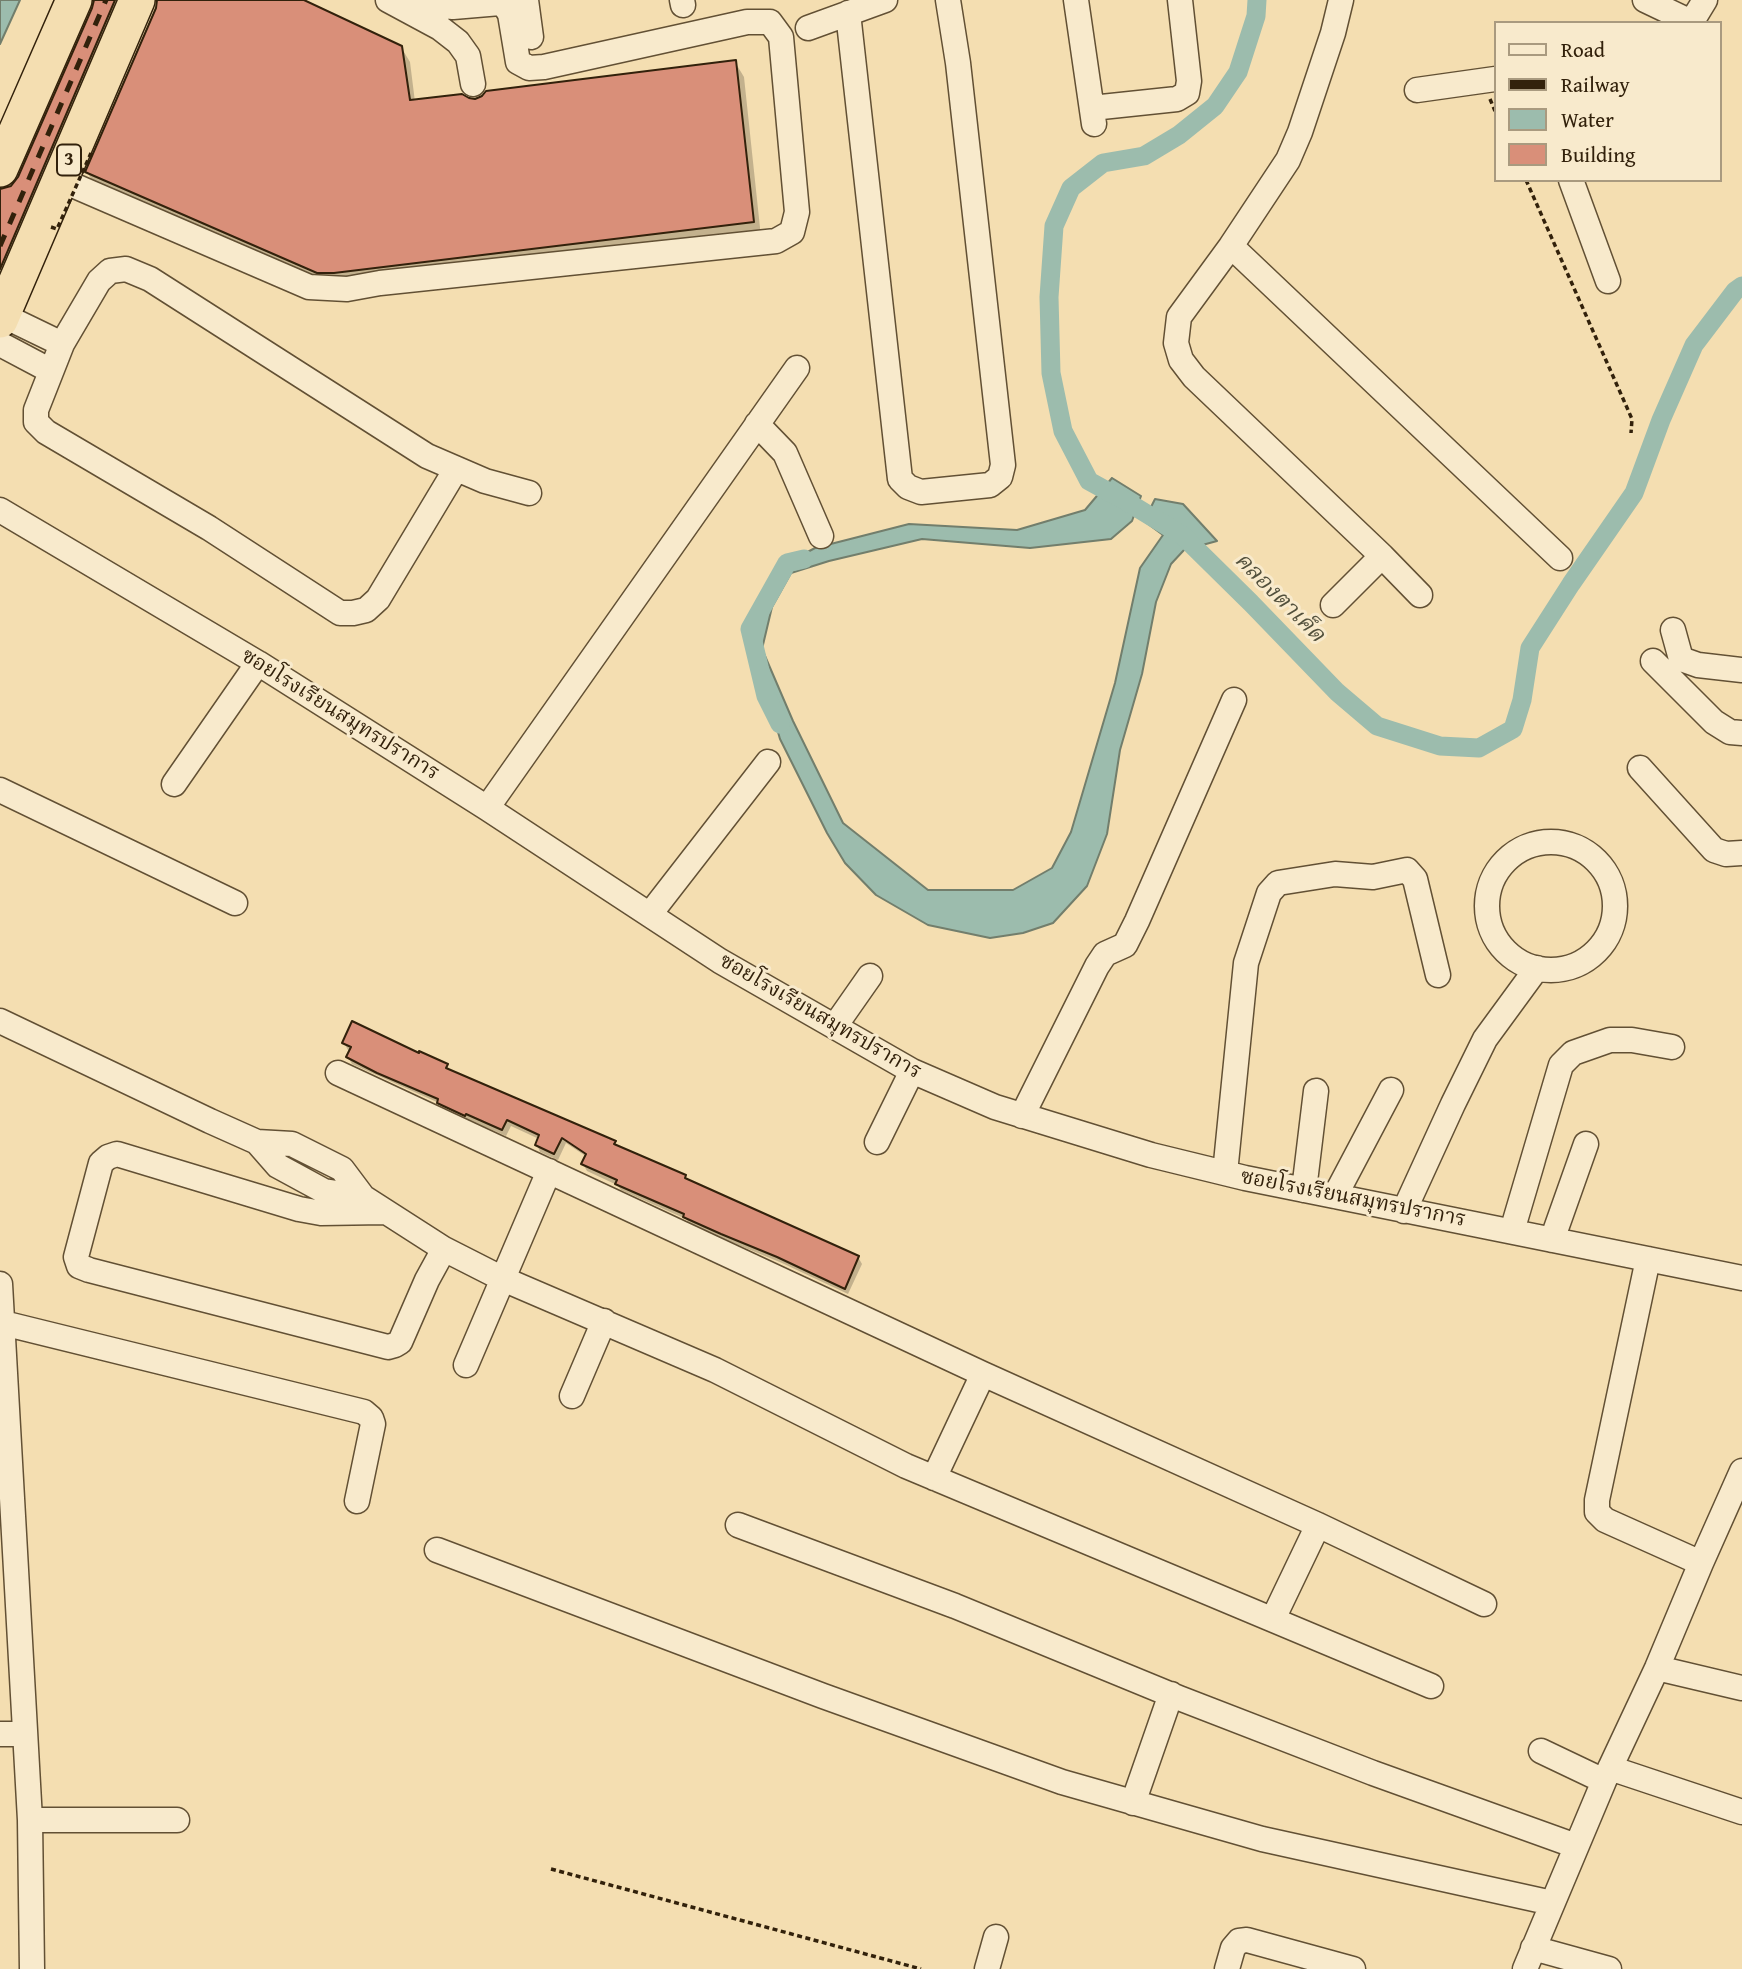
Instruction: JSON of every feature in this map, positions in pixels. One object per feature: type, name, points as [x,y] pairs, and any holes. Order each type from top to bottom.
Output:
[{"type":"highway","points":[[0,169],[74,0]]},
{"type":"highway","name":"3","points":[[1,326],[137,0]]},
{"type":"street","points":[[388,0],[440,28],[458,42],[468,56],[473,84]]},
{"type":"street","points":[[61,180],[309,287],[347,289],[380,283],[776,241],[792,232],[797,212],[781,37],[770,22],[747,22],[544,67],[529,68],[518,62],[510,15],[505,6],[500,3],[453,7],[434,5],[424,0]]},
{"type":"street","points":[[526,0],[531,37]]},
{"type":"street","points":[[808,28],[885,0]]},
{"type":"street","points":[[848,13],[900,479],[908,487],[921,492],[990,485],[999,477],[1003,465],[968,143],[948,0]]},
{"type":"street","points":[[1076,0],[1093,117],[1177,99],[1186,93],[1189,81],[1180,0]]},
{"type":"street","points":[[1341,0],[1333,33],[1288,160],[1231,246],[1179,317],[1176,343],[1181,360],[1194,377],[1420,595]]},
{"type":"street","points":[[1645,0],[1689,21]]},
{"type":"street","points":[[1692,21],[1704,0]]},
{"type":"street","points":[[1417,90],[1494,79]]},
{"type":"street","points":[[1572,182],[1608,282]]},
{"type":"street","points":[[1231,246],[1560,558]]},
{"type":"street","points":[[456,469],[378,599],[366,610],[340,613],[209,528],[46,432],[36,422],[36,410],[62,344],[99,281],[110,271],[126,269],[150,279],[427,456],[485,481],[528,493]]},
{"type":"street","points":[[1,326],[62,344]]},
{"type":"street","points":[[1,326],[51,371]]},
{"type":"street","points":[[487,808],[797,368]]},
{"type":"street","points":[[758,424],[785,453],[821,536]]},
{"type":"street","name":"ซอยโรงเรียนสมุทรปราการ","points":[[0,510],[258,663],[487,808],[720,961],[912,1072],[995,1107],[1151,1155],[1404,1211],[1742,1278]]},
{"type":"street","points":[[1333,606],[1382,556]]},
{"type":"street","points":[[1673,630],[1681,659],[1698,665],[1742,670]]},
{"type":"street","points":[[1653,661],[1714,722],[1730,732],[1742,733]]},
{"type":"street","points":[[174,784],[258,663]]},
{"type":"street","points":[[1022,1116],[1097,966],[1105,954],[1125,945],[1234,700]]},
{"type":"street","points":[[650,915],[768,762]]},
{"type":"street","points":[[1640,768],[1714,850],[1726,854],[1742,853]]},
{"type":"street","points":[[0,790],[235,903]]},
{"type":"street","points":[[1545,842],[1569,844],[1590,855],[1606,872],[1615,894],[1615,918],[1607,940],[1591,958],[1569,968],[1546,971],[1537,968],[1523,964],[1504,950],[1491,930],[1486,907],[1490,883],[1503,863],[1522,849],[1545,842]]},
{"type":"street","points":[[1225,1173],[1246,963],[1269,893],[1278,883],[1335,874],[1373,877],[1407,870],[1415,879],[1438,975]]},
{"type":"street","points":[[1404,1211],[1485,1039],[1537,968]]},
{"type":"street","points":[[835,1026],[870,976]]},
{"type":"street","points":[[0,1021],[257,1142],[278,1166],[324,1191],[363,1197],[444,1249],[503,1279],[716,1370],[894,1461],[1431,1686]]},
{"type":"street","points":[[1512,1231],[1561,1065],[1573,1053],[1610,1040],[1632,1040],[1672,1048]]},
{"type":"street","points":[[877,1142],[912,1072]]},
{"type":"street","points":[[338,1073],[1484,1604]]},
{"type":"street","points":[[1335,1196],[1391,1090]]},
{"type":"street","points":[[1304,1190],[1316,1091]]},
{"type":"street","points":[[1552,1240],[1586,1144]]},
{"type":"street","points":[[384,1212],[321,1213],[299,1209],[117,1154],[101,1163],[76,1257],[79,1266],[89,1270],[388,1347],[400,1342],[427,1280],[444,1249]]},
{"type":"street","points":[[466,1365],[549,1171]]},
{"type":"street","points":[[1648,1259],[1597,1500],[1597,1512],[1605,1520],[1701,1563]]},
{"type":"street","points":[[0,1284],[5,1448],[30,1820],[32,1969]]},
{"type":"street","points":[[572,1396],[604,1321]]},
{"type":"street","points":[[3,1323],[364,1412],[373,1424],[357,1501]]},
{"type":"street","points":[[934,1478],[983,1374]]},
{"type":"street","points":[[1609,1969],[1529,1959],[1607,1774],[1657,1668],[1742,1471]]},
{"type":"street","points":[[738,1525],[955,1606],[1373,1773],[1576,1846]]},
{"type":"street","points":[[1273,1619],[1318,1525]]},
{"type":"street","points":[[437,1550],[835,1701],[1062,1783],[1262,1839],[1552,1903]]},
{"type":"street","points":[[1657,1668],[1742,1688]]},
{"type":"street","points":[[1133,1803],[1171,1693]]},
{"type":"street","points":[[0,1734],[25,1734]]},
{"type":"street","points":[[1541,1751],[1607,1774],[1742,1812]]},
{"type":"street","points":[[30,1820],[177,1820]]},
{"type":"street","points":[[987,1969],[996,1937]]},
{"type":"street","points":[[1227,1969],[1233,1948],[1239,1941],[1247,1940],[1353,1969]]},
{"type":"path","points":[[51,227],[57,229],[91,153]]},
{"type":"path","points":[[1527,182],[1632,419],[1631,433]]},
{"type":"path","points":[[551,1869],[921,1969]]},
{"type":"water","points":[[0,0],[20,0],[0,44]]},
{"type":"water","points":[[1112,478],[1141,496],[1132,521],[1111,539],[1030,548],[922,539],[791,573],[772,607],[762,649],[793,721],[843,823],[928,890],[1013,890],[1052,868],[1071,832],[1115,683],[1140,568],[1163,535],[1144,521],[1155,499],[1183,504],[1217,541],[1184,550],[1171,564],[1156,602],[1142,674],[1120,750],[1107,834],[1087,886],[1053,923],[1023,933],[990,938],[928,925],[876,895],[845,863],[827,833],[780,739],[756,656],[752,624],[787,563],[815,548],[909,524],[1017,530],[1085,510]]},
{"type":"building","points":[[94,0],[115,0],[0,269],[0,189],[11,186],[18,177]]},
{"type":"building","points":[[157,0],[304,0],[402,46],[410,100],[462,94],[475,99],[486,91],[736,60],[754,222],[317,273],[85,172],[156,8]]},
{"type":"building","points":[[352,1021],[448,1064],[446,1068],[616,1141],[614,1144],[686,1175],[685,1178],[859,1256],[845,1289],[615,1184],[617,1180],[581,1164],[586,1154],[562,1138],[554,1154],[535,1145],[539,1135],[507,1120],[502,1130],[466,1114],[465,1116],[437,1103],[438,1099],[346,1057],[351,1047],[342,1043]]},
{"type":"waterway","name":"คลองตาเค็ด","points":[[1257,0],[1256,16],[1238,72],[1215,106],[1179,135],[1144,156],[1103,163],[1071,188],[1054,226],[1049,297],[1051,373],[1063,431],[1089,481],[1183,536],[1337,692],[1377,726],[1440,746],[1479,748],[1513,729],[1522,700],[1530,648],[1634,493],[1661,420],[1694,345],[1735,291],[1742,286]]},
{"type":"waterway","points":[[780,724],[766,696],[750,629],[787,563],[804,559]]},
{"type":"railway","points":[[0,246],[106,0]]}]
